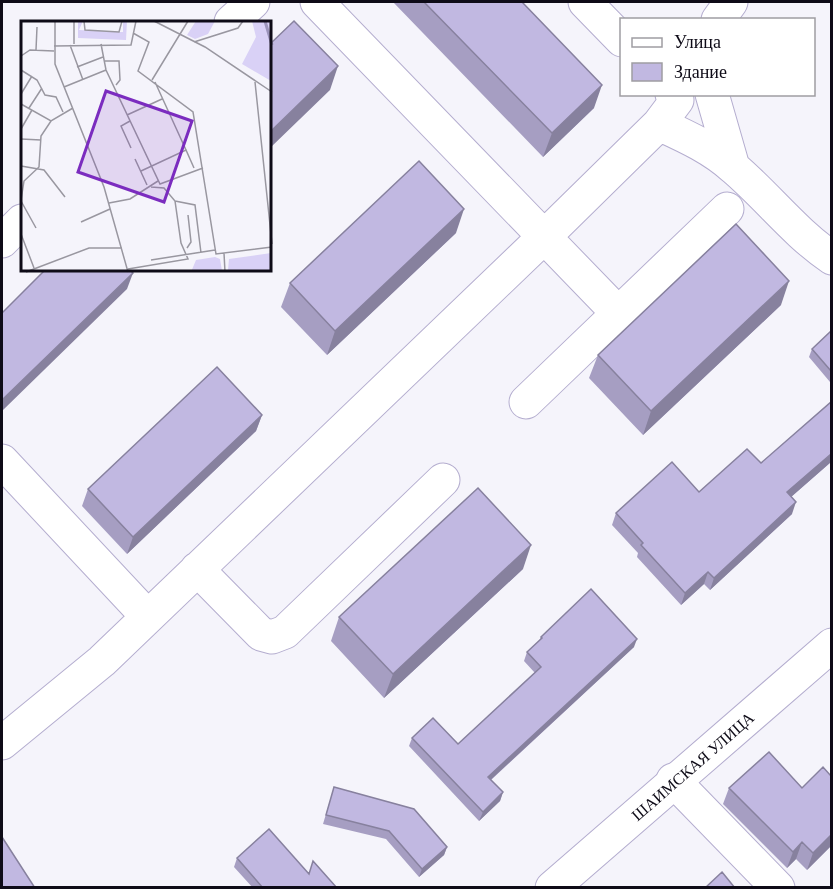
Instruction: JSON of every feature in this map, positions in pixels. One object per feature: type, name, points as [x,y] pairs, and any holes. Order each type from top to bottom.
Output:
[{"type":"main road","points":[[232,21],[253,2]]},
{"type":"main road","points":[[317,2],[618,313]]},
{"type":"main road","points":[[585,2],[620,39]]},
{"type":"main road","points":[[719,18],[731,2]]},
{"type":"main road","points":[[713,96],[733,167]]},
{"type":"main road","points":[[2,743],[72,687],[148,617],[544,237],[673,103],[706,148],[733,167],[813,246],[831,258]]},
{"type":"main road","points":[[526,402],[727,208]]},
{"type":"main road","points":[[2,241],[21,221]]},
{"type":"main road","points":[[2,461],[148,617]]},
{"type":"main road","points":[[197,569],[261,634],[272,637],[285,632],[443,480]]},
{"type":"main road","name":"ШАИМСКАЯ УЛИЦА","points":[[552,888],[673,780],[831,645]]},
{"type":"main road","points":[[673,780],[778,888]]},
{"type":"building","points":[[424,2],[522,2],[602,85],[552,133]]},
{"type":"building","points":[[294,21],[338,66],[272,130],[272,42]]},
{"type":"building","points":[[419,161],[464,209],[335,331],[290,283]]},
{"type":"building","points":[[736,224],[789,281],[651,411],[598,355]]},
{"type":"building","points":[[43,272],[133,273],[2,400],[2,313]]},
{"type":"building","points":[[831,331],[831,371],[812,349]]},
{"type":"building","points":[[217,367],[262,415],[133,537],[88,489]]},
{"type":"building","points":[[831,402],[831,454],[787,492],[796,502],[714,578],[708,572],[685,593],[641,545],[643,543],[616,513],[672,462],[699,492],[747,449],[761,463]]},
{"type":"building","points":[[478,488],[531,545],[393,674],[339,617]]},
{"type":"building","points":[[591,589],[637,639],[488,777],[503,792],[483,812],[412,738],[433,718],[458,744],[541,667],[527,652]]},
{"type":"building","points":[[769,752],[802,788],[823,767],[831,776],[831,835],[813,853],[802,842],[793,852],[729,788]]},
{"type":"building","points":[[334,787],[414,809],[447,847],[422,869],[389,831],[326,815]]},
{"type":"building","points":[[269,829],[309,874],[313,861],[337,888],[263,888],[237,858]]},
{"type":"building","points":[[2,837],[35,888],[2,888]]},
{"type":"building","points":[[722,872],[735,888],[705,888]]}]
